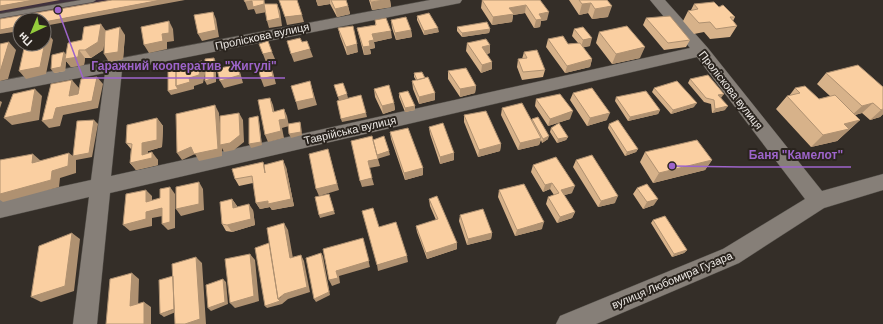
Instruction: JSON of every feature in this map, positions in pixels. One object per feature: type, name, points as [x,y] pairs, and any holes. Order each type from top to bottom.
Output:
[{"type":"street","name":"Проліскова вулиця","points":[[0,87],[114,66],[335,21],[455,0]]},
{"type":"street","name":"Проліскова вулиця","points":[[657,0],[701,52],[818,201]]},
{"type":"street","name":"Таврійська вулиця","points":[[0,209],[701,52]]},
{"type":"street","points":[[85,324],[114,66]]},
{"type":"street","name":"вулиця Любомира Гузара","points":[[568,324],[731,256],[818,201],[883,182]]},
{"type":"lane","points":[[0,16],[93,0]]},
{"type":"shaded area","points":[[0,0],[170,0],[52,19],[52,12],[12,12],[12,24],[0,31]]},
{"type":"building","points":[[0,0],[34,0],[0,6]]},
{"type":"building","points":[[112,0],[161,0],[52,20],[52,12],[41,12]]},
{"type":"building","points":[[244,0],[264,0],[264,4],[253,7],[252,1],[245,2]]},
{"type":"building","points":[[279,0],[297,0],[302,15],[285,17]]},
{"type":"building","points":[[331,0],[346,0],[348,6],[335,9]]},
{"type":"building","points":[[370,0],[384,0],[371,2]]},
{"type":"building","points":[[482,0],[540,0],[549,12],[539,14],[542,19],[536,20],[526,5],[509,8],[514,14],[493,17]]},
{"type":"building","points":[[579,0],[607,0],[612,6],[595,9],[591,3],[582,4]]},
{"type":"building","points":[[714,2],[719,7],[723,5],[735,17],[730,17],[737,26],[716,29],[710,22],[699,23],[688,11],[698,9],[694,4]]},
{"type":"building","points":[[264,4],[277,4],[280,18],[267,21]]},
{"type":"building","points":[[213,12],[216,30],[198,34],[194,15]]},
{"type":"building","points":[[429,13],[438,28],[424,31],[417,16]]},
{"type":"building","points":[[670,16],[690,40],[668,43],[646,18]]},
{"type":"building","points":[[12,17],[12,28],[0,30],[0,19]]},
{"type":"building","points":[[406,17],[411,30],[395,33],[391,20]]},
{"type":"building","points":[[386,18],[391,31],[372,34],[374,40],[369,41],[370,46],[363,47],[357,28],[376,25],[375,20]]},
{"type":"building","points":[[169,21],[169,33],[162,34],[163,41],[144,45],[141,27]]},
{"type":"building","points":[[487,22],[490,29],[462,33],[457,27]]},
{"type":"building","points":[[101,24],[98,42],[85,50],[79,50],[78,57],[65,59],[68,43],[82,40],[84,27]]},
{"type":"building","points":[[353,26],[357,44],[346,47],[338,28]]},
{"type":"building","points":[[627,26],[645,47],[616,54],[599,32]]},
{"type":"building","points":[[120,27],[118,52],[104,54],[105,31]]},
{"type":"building","points":[[583,27],[592,38],[583,40],[574,29]]},
{"type":"building","points":[[563,36],[568,44],[580,43],[592,59],[567,66],[548,39]]},
{"type":"building","points":[[300,38],[302,42],[307,41],[310,49],[291,54],[287,41]]},
{"type":"building","points":[[486,39],[490,45],[482,47],[492,62],[482,65],[467,43]]},
{"type":"building","points":[[268,41],[272,52],[263,54],[259,44]]},
{"type":"building","points":[[9,42],[0,72],[0,44]]},
{"type":"building","points":[[537,50],[545,70],[523,72],[518,59],[527,58],[524,52]]},
{"type":"building","points":[[23,52],[43,52],[40,67],[19,71]]},
{"type":"building","points":[[64,52],[61,67],[51,69],[52,55]]},
{"type":"building","points":[[214,58],[214,78],[205,81],[205,59]]},
{"type":"building","points":[[202,61],[199,75],[189,78],[190,82],[176,86],[176,66]]},
{"type":"building","points":[[237,64],[240,75],[220,81],[217,69]]},
{"type":"building","points":[[270,65],[273,76],[261,79],[258,68]]},
{"type":"building","points":[[858,65],[883,87],[883,109],[881,110],[873,103],[862,106],[826,73]]},
{"type":"building","points":[[466,68],[476,86],[460,89],[448,71]]},
{"type":"building","points":[[176,69],[176,86],[178,89],[168,91],[168,70]]},
{"type":"building","points":[[422,72],[425,78],[417,80],[414,73]]},
{"type":"building","points":[[708,75],[724,94],[718,95],[728,106],[715,109],[714,100],[706,98],[690,79]]},
{"type":"building","points":[[97,77],[92,101],[56,108],[53,119],[42,121],[51,84],[72,80],[69,96],[78,94],[81,79]]},
{"type":"building","points":[[428,77],[435,93],[419,97],[412,81]]},
{"type":"building","points":[[310,81],[314,98],[296,102],[291,86]]},
{"type":"building","points":[[677,81],[697,103],[673,110],[654,88]]},
{"type":"building","points":[[343,83],[347,94],[338,97],[334,85]]},
{"type":"building","points":[[389,85],[394,103],[382,106],[374,89]]},
{"type":"building","points":[[805,86],[819,99],[835,95],[860,120],[844,124],[849,129],[823,135],[787,96],[800,93],[795,88]]},
{"type":"building","points":[[592,88],[610,113],[590,118],[573,93]]},
{"type":"building","points":[[35,89],[31,112],[4,118],[13,94]]},
{"type":"building","points":[[408,91],[415,106],[405,108],[399,93]]},
{"type":"building","points":[[646,91],[660,110],[630,117],[616,97]]},
{"type":"building","points":[[560,94],[573,111],[550,119],[536,99]]},
{"type":"building","points":[[361,95],[366,113],[341,119],[337,101]]},
{"type":"building","points":[[270,98],[273,112],[284,109],[286,119],[279,120],[281,131],[265,135],[258,100]]},
{"type":"building","points":[[522,103],[541,138],[520,143],[502,108]]},
{"type":"building","points":[[215,105],[218,149],[194,154],[191,147],[177,153],[176,114]]},
{"type":"building","points":[[486,111],[501,144],[479,150],[464,115]]},
{"type":"building","points":[[239,113],[240,135],[230,143],[220,145],[220,116]]},
{"type":"building","points":[[258,116],[261,142],[249,144],[249,118]]},
{"type":"building","points":[[538,117],[549,136],[543,139],[532,119]]},
{"type":"building","points":[[157,118],[157,140],[142,143],[142,155],[152,152],[152,158],[130,163],[132,144],[126,143],[127,125]]},
{"type":"building","points":[[94,120],[89,153],[73,156],[77,121]]},
{"type":"building","points":[[618,120],[638,149],[627,152],[609,124]]},
{"type":"building","points":[[300,122],[301,132],[289,134],[288,124]]},
{"type":"building","points":[[443,123],[454,153],[440,157],[429,127]]},
{"type":"building","points":[[559,123],[568,137],[558,139],[551,128]]},
{"type":"building","points":[[408,128],[423,168],[404,173],[390,132]]},
{"type":"building","points":[[372,136],[378,159],[368,161],[372,178],[360,181],[351,141]]},
{"type":"building","points":[[384,136],[389,151],[377,155],[373,140]]},
{"type":"building","points":[[697,140],[712,160],[659,173],[645,152]]},
{"type":"building","points":[[328,149],[337,184],[316,189],[309,154]]},
{"type":"building","points":[[69,153],[68,166],[52,171],[51,180],[0,194],[0,160],[33,154],[32,163]]},
{"type":"building","points":[[592,155],[618,196],[601,201],[576,160]]},
{"type":"building","points":[[556,157],[575,186],[561,190],[575,212],[560,217],[548,197],[559,193],[552,183],[545,185],[533,165]]},
{"type":"building","points":[[283,160],[291,199],[268,204],[268,201],[256,203],[252,176],[235,179],[232,169],[263,162],[265,173],[264,165]]},
{"type":"building","points":[[199,182],[199,204],[176,209],[176,187]]},
{"type":"building","points":[[524,184],[544,222],[517,230],[499,190]]},
{"type":"building","points":[[647,184],[658,199],[647,202],[637,188]]},
{"type":"building","points":[[170,187],[170,222],[162,224],[162,208],[146,212],[146,219],[123,225],[126,194],[146,190],[146,202],[160,198],[160,189]]},
{"type":"building","points":[[329,194],[334,211],[319,215],[315,197]]},
{"type":"building","points":[[437,196],[457,243],[426,253],[416,226],[438,219],[429,199]]},
{"type":"building","points":[[232,199],[233,208],[249,204],[251,219],[227,225],[222,224],[220,202]]},
{"type":"building","points":[[373,208],[379,227],[396,222],[407,256],[377,265],[362,211]]},
{"type":"building","points":[[483,209],[492,233],[468,239],[460,215]]},
{"type":"building","points":[[665,216],[687,250],[674,254],[653,220]]},
{"type":"building","points":[[284,223],[290,258],[301,255],[307,287],[284,294],[278,299],[267,228]]},
{"type":"building","points":[[72,233],[65,286],[31,297],[39,246]]},
{"type":"building","points":[[363,238],[369,261],[336,271],[338,278],[329,280],[323,249]]},
{"type":"building","points":[[269,243],[278,299],[280,301],[265,306],[255,248]]},
{"type":"building","points":[[321,253],[329,292],[314,299],[306,258]]},
{"type":"building","points":[[250,254],[254,296],[230,303],[225,259]]},
{"type":"building","points":[[196,257],[200,319],[185,324],[175,324],[172,264]]},
{"type":"building","points":[[132,273],[130,306],[144,302],[144,324],[106,324],[110,279]]},
{"type":"building","points":[[173,276],[174,309],[160,314],[159,280]]},
{"type":"building","points":[[223,279],[225,302],[208,308],[206,285]]},
{"type":"place","name":"Гаражний кооператив \"Жигулі\"","points":[[58,10]]},
{"type":"place","name":"Баня \"Камелот\"","points":[[672,166]]}]
